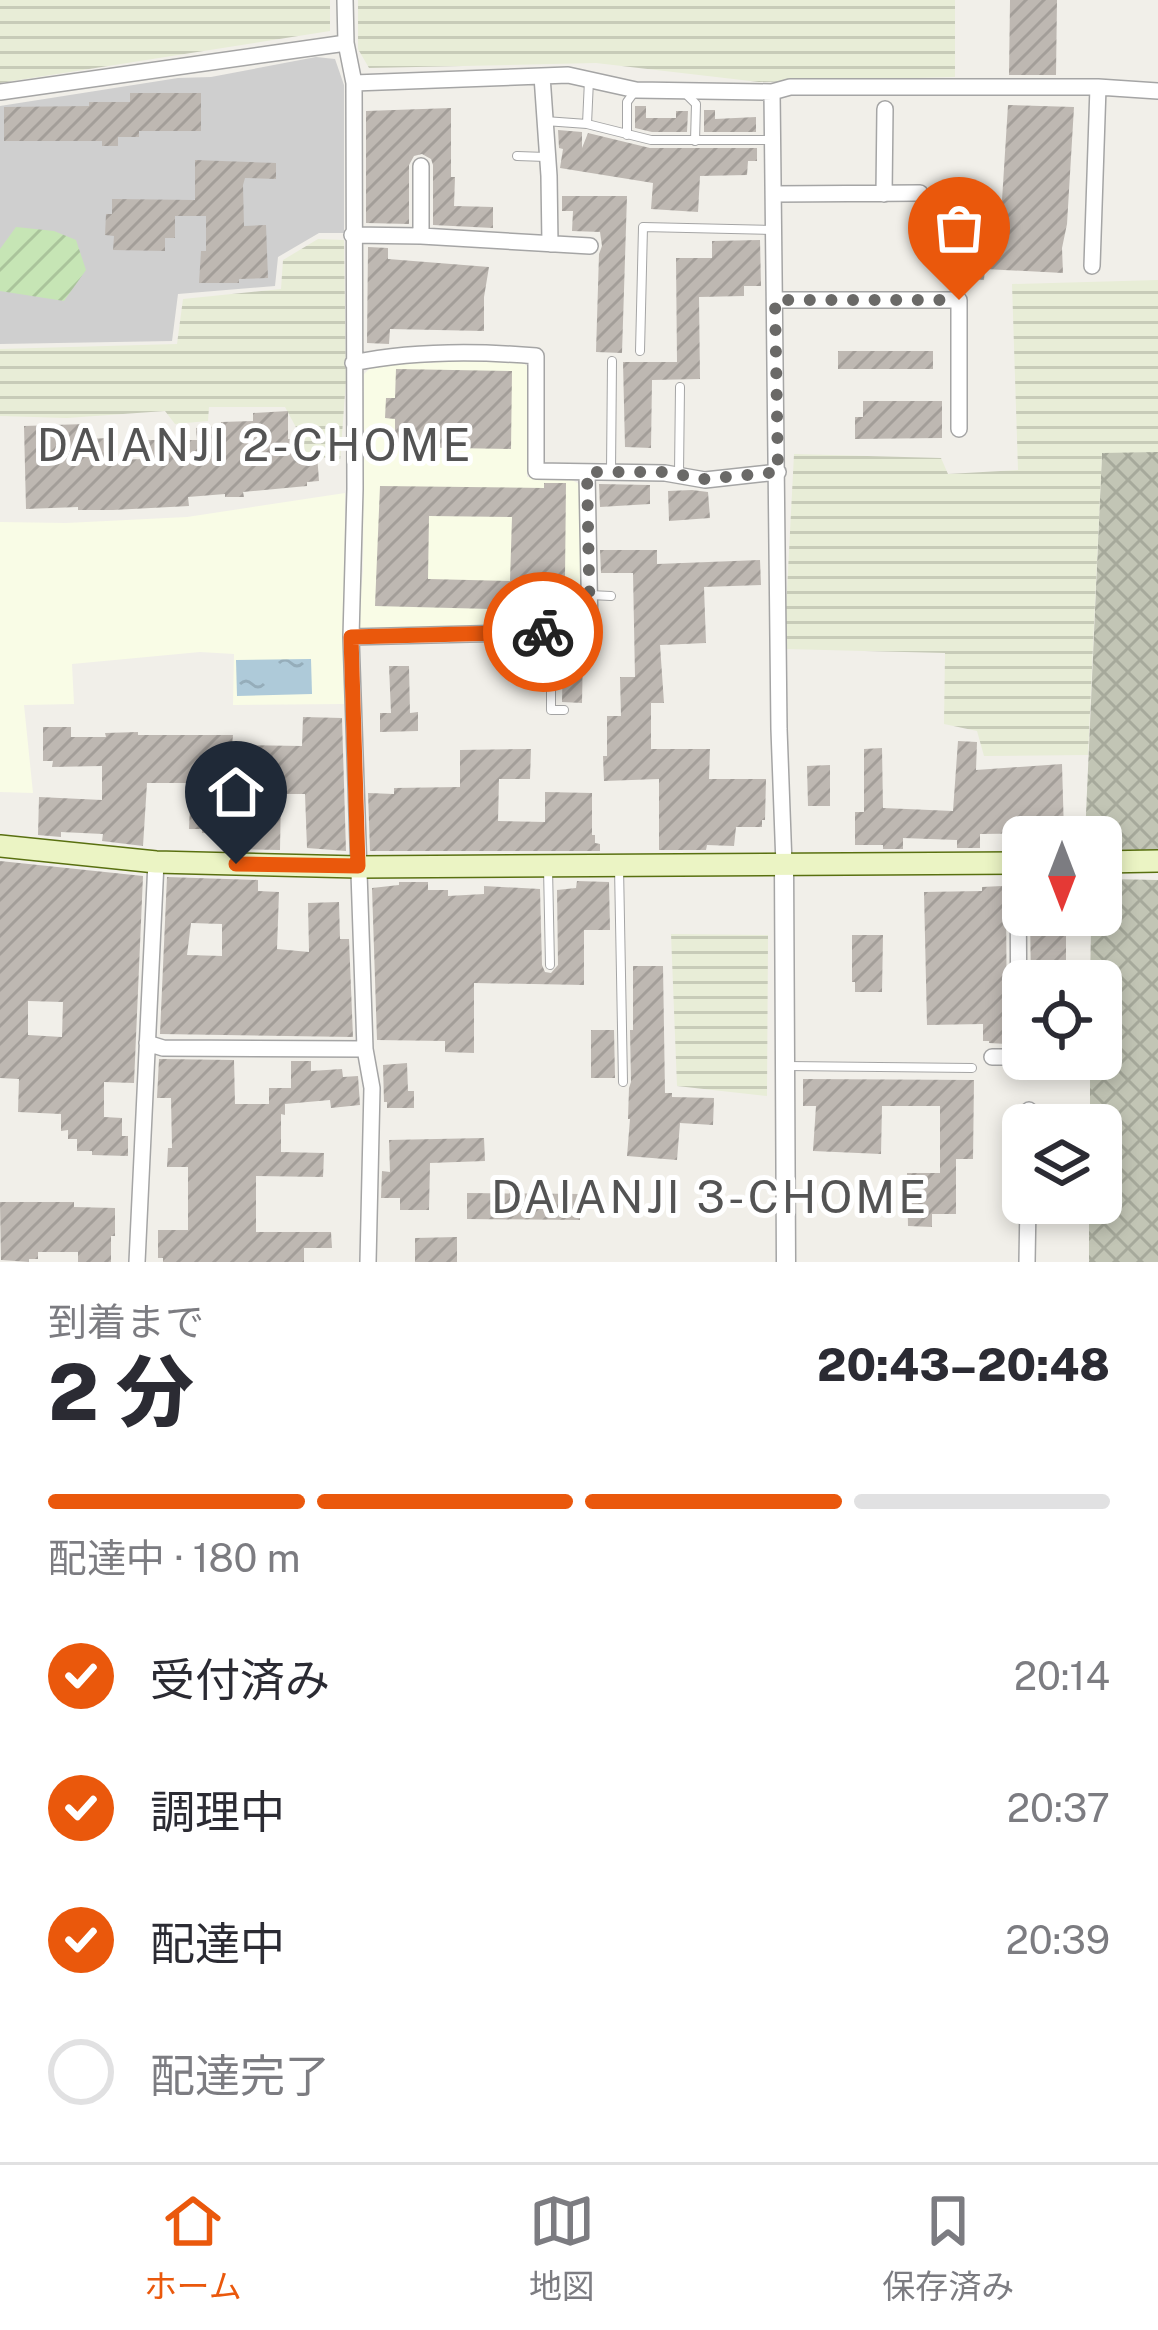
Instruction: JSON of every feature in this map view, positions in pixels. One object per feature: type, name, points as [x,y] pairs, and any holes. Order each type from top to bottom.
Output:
[{"type":"main road","points":[[0,846],[156,862],[358,866],[1002,862]]},
{"type":"main road","points":[[1122,862],[1158,861]]},
{"type":"street","points":[[345,0],[346,43],[354,82],[351,637],[365,1049],[372,1088],[368,1262]]},
{"type":"street","points":[[0,92],[346,43]]},
{"type":"street","points":[[354,82],[568,75],[636,90],[684,92],[772,92],[790,86],[1158,91]]},
{"type":"street","points":[[542,76],[550,244]]},
{"type":"street","points":[[1092,266],[1098,87]]},
{"type":"street","points":[[772,92],[785,1262]]},
{"type":"street","points":[[884,194],[885,109]]},
{"type":"street","points":[[421,166],[421,236]]},
{"type":"street","points":[[775,194],[920,193]]},
{"type":"street","points":[[352,235],[516,237],[590,246]]},
{"type":"street","points":[[775,300],[959,300],[959,430]]},
{"type":"street","points":[[353,362],[483,351],[536,356],[536,471],[705,479],[778,472]]},
{"type":"street","points":[[351,637],[590,631],[587,472]]},
{"type":"street","points":[[136,1262],[156,862]]},
{"type":"street","points":[[992,1058],[1018,1057],[1019,936]]},
{"type":"street","points":[[147,1042],[163,1048],[365,1049]]},
{"type":"street","points":[[1027,1262],[1028,1224]]},
{"type":"lane","points":[[587,124],[589,80]]},
{"type":"lane","points":[[983,105],[984,87]]},
{"type":"lane","points":[[627,135],[627,102],[636,90]]},
{"type":"lane","points":[[684,92],[696,104],[695,141]]},
{"type":"lane","points":[[544,121],[587,124],[651,140],[773,140]]},
{"type":"lane","points":[[517,156],[548,157]]},
{"type":"lane","points":[[640,351],[643,227],[775,230]]},
{"type":"lane","points":[[611,472],[612,361]]},
{"type":"lane","points":[[679,475],[680,387]]},
{"type":"lane","points":[[589,595],[611,596]]},
{"type":"lane","points":[[551,632],[551,710],[563,710]]},
{"type":"lane","points":[[548,866],[550,965]]},
{"type":"lane","points":[[620,866],[623,1082]]},
{"type":"lane","points":[[785,1066],[972,1068]]},
{"type":"shaded area","points":[[0,0],[330,0],[330,31],[0,83]]},
{"type":"shaded area","points":[[358,0],[955,0],[955,77],[759,82],[596,63],[369,68],[358,49]]},
{"type":"shaded area","points":[[316,57],[335,59],[344,85],[344,233],[319,233],[278,257],[275,286],[178,294],[172,341],[0,344],[0,106],[211,77]]},
{"type":"shaded area","points":[[318,239],[344,240],[346,380],[340,462],[301,451],[298,431],[285,407],[209,407],[208,421],[175,424],[165,411],[67,418],[0,416],[0,349],[177,344],[183,299],[281,289],[283,260]]},
{"type":"shaded area","points":[[1158,280],[1158,452],[1102,453],[1088,755],[984,756],[977,731],[944,724],[945,653],[784,649],[794,454],[941,458],[948,474],[1018,470],[1012,284]]},
{"type":"shaded area","points":[[521,361],[528,367],[527,477],[568,478],[581,485],[585,605],[570,624],[357,628],[363,571],[364,374],[376,362]]},
{"type":"shaded area","points":[[1102,452],[1158,452],[1158,853],[1122,852],[1122,816],[1086,816]]},
{"type":"shaded area","points":[[345,493],[344,704],[233,705],[234,654],[200,652],[72,664],[74,704],[24,705],[33,793],[0,792],[0,522],[187,517]]},
{"type":"shaded area","points":[[1122,879],[1158,880],[1158,1262],[1089,1262],[1089,1224],[1122,1224],[1122,1104],[1090,1104],[1090,1080],[1122,1080],[1122,960],[1090,960],[1091,936],[1122,936]]},
{"type":"shaded area","points":[[671,934],[768,935],[767,1096],[677,1086]]},
{"type":"green space","points":[[16,227],[54,231],[76,240],[86,270],[64,301],[0,291],[0,249]]},
{"type":"water","points":[[311,659],[312,694],[237,696],[236,660]]},
{"type":"building","points":[[1010,0],[1057,0],[1056,75],[1009,75]]},
{"type":"building","points":[[130,93],[201,93],[201,131],[139,131],[139,137],[118,137],[118,146],[102,146],[102,141],[4,141],[4,107],[130,102]]},
{"type":"building","points":[[1008,105],[1074,107],[1063,273],[985,269],[984,280],[958,278],[961,230],[1000,232]]},
{"type":"building","points":[[635,106],[646,106],[646,118],[676,118],[676,111],[688,111],[687,132],[635,128]]},
{"type":"building","points":[[451,108],[454,206],[493,207],[493,228],[433,225],[433,165],[422,154],[414,156],[409,165],[409,224],[366,223],[366,111]]},
{"type":"building","points":[[704,110],[715,110],[715,119],[756,117],[756,132],[704,132]]},
{"type":"building","points":[[558,130],[582,132],[582,148],[588,133],[650,148],[757,148],[757,161],[748,161],[747,175],[700,176],[698,212],[651,209],[653,183],[560,168],[563,149],[559,148]]},
{"type":"building","points":[[195,160],[276,163],[276,179],[245,178],[243,185],[244,226],[266,225],[268,278],[199,283],[201,251],[206,251],[206,216],[175,216],[175,238],[165,238],[165,251],[113,250],[114,236],[105,235],[112,199],[195,200]]},
{"type":"building","points":[[562,196],[627,196],[622,353],[596,352],[600,232],[572,231],[573,211],[562,211]]},
{"type":"building","points":[[760,240],[761,286],[744,286],[744,296],[699,297],[700,379],[652,380],[651,448],[625,447],[623,362],[677,362],[676,258],[712,258],[712,241]]},
{"type":"building","points":[[368,247],[388,248],[388,259],[489,267],[484,331],[390,329],[389,344],[367,343]]},
{"type":"building","points":[[838,351],[933,351],[933,369],[838,369]]},
{"type":"building","points":[[396,369],[512,371],[511,449],[395,447],[395,419],[385,418],[386,398],[395,398]]},
{"type":"building","points":[[863,401],[942,401],[942,438],[855,439],[855,417],[863,417]]},
{"type":"building","points":[[288,411],[292,446],[300,445],[304,456],[317,454],[319,481],[307,482],[307,486],[243,492],[244,497],[188,497],[189,506],[26,509],[24,426],[85,424],[85,439],[110,438],[111,460],[146,459],[145,440],[197,440],[196,428],[253,421],[253,413]]},
{"type":"building","points":[[544,483],[566,483],[565,578],[528,576],[527,610],[375,606],[380,486],[544,488]],"holes":[[[429,516],[512,517],[510,581],[428,579]]]},
{"type":"building","points":[[599,484],[650,485],[650,504],[600,507]]},
{"type":"building","points":[[668,491],[708,492],[710,518],[669,521]]},
{"type":"building","points":[[600,550],[657,550],[657,564],[760,560],[761,585],[704,587],[706,643],[660,645],[664,703],[651,703],[651,749],[710,749],[709,779],[766,779],[762,827],[736,827],[734,846],[659,850],[659,779],[604,781],[607,716],[621,716],[620,677],[635,677],[633,573],[601,573]]},
{"type":"building","points":[[563,651],[583,651],[582,703],[562,702]]},
{"type":"building","points":[[389,666],[409,666],[410,713],[418,712],[418,731],[380,732],[380,713],[391,713]]},
{"type":"building","points":[[303,717],[342,718],[346,851],[307,848],[305,794],[281,794],[280,850],[235,849],[236,834],[189,829],[191,783],[147,783],[143,846],[102,841],[103,834],[38,835],[39,797],[102,800],[102,766],[52,767],[53,761],[43,761],[43,727],[71,727],[71,737],[138,732],[233,735],[232,745],[302,746]]},
{"type":"building","points":[[958,741],[977,742],[976,770],[1062,764],[1064,816],[1002,816],[1002,834],[980,834],[980,848],[957,848],[957,840],[903,838],[903,849],[883,849],[883,845],[855,845],[855,812],[864,812],[864,749],[882,748],[883,808],[953,811]]},
{"type":"building","points":[[531,749],[530,779],[499,779],[498,821],[545,822],[545,792],[592,793],[592,835],[600,851],[370,851],[368,793],[460,787],[460,750]]},
{"type":"building","points":[[830,765],[830,806],[808,806],[807,766]]},
{"type":"building","points":[[0,861],[143,876],[134,1083],[104,1082],[104,1117],[122,1118],[128,1156],[77,1151],[77,1139],[68,1139],[68,1130],[61,1131],[61,1114],[18,1112],[19,1079],[0,1078]],"holes":[[[28,1001],[63,1002],[62,1037],[28,1035]]]},
{"type":"building","points":[[167,877],[258,880],[258,891],[279,892],[277,949],[309,952],[308,903],[339,902],[340,939],[349,939],[353,1037],[160,1034]],"holes":[[[191,923],[222,924],[222,956],[187,955]]]},
{"type":"building","points":[[577,881],[609,882],[610,930],[584,930],[584,985],[474,983],[474,1053],[445,1052],[445,1041],[377,1040],[372,888],[428,882],[428,890],[448,890],[448,896],[484,894],[484,886],[540,889],[542,965],[551,973],[558,965],[557,890],[576,888]]},
{"type":"building","points":[[1002,886],[1006,960],[1002,960],[1002,1044],[983,1041],[983,1024],[927,1025],[924,892],[982,891],[982,887]]},
{"type":"building","points":[[852,935],[883,935],[882,992],[855,992]]},
{"type":"building","points":[[1030,936],[1066,936],[1066,960],[1031,960]]},
{"type":"building","points":[[633,966],[663,966],[665,1093],[714,1098],[713,1125],[680,1123],[677,1160],[627,1156]]},
{"type":"building","points":[[591,1030],[614,1030],[615,1078],[591,1078]]},
{"type":"building","points":[[159,1059],[234,1060],[235,1104],[269,1104],[269,1088],[291,1088],[291,1061],[311,1061],[311,1071],[342,1069],[343,1077],[358,1076],[360,1105],[331,1108],[330,1100],[285,1104],[285,1115],[281,1114],[281,1152],[324,1153],[323,1177],[256,1176],[256,1232],[331,1232],[332,1248],[304,1248],[304,1262],[163,1262],[158,1258],[158,1230],[188,1230],[188,1167],[167,1167],[168,1148],[172,1148],[171,1098],[157,1098]]},
{"type":"building","points":[[407,1063],[414,1108],[387,1108],[383,1065]]},
{"type":"building","points":[[803,1079],[974,1080],[973,1159],[956,1159],[956,1214],[932,1214],[932,1227],[908,1226],[907,1173],[940,1173],[940,1106],[882,1106],[881,1154],[813,1151],[816,1106],[803,1106]]},
{"type":"building","points":[[484,1138],[485,1161],[430,1163],[429,1210],[400,1210],[400,1198],[381,1198],[382,1171],[390,1172],[389,1140]]},
{"type":"building","points":[[467,1193],[580,1194],[580,1220],[467,1219]]},
{"type":"building","points":[[0,1202],[74,1202],[74,1207],[115,1208],[111,1262],[78,1262],[78,1252],[38,1252],[38,1259],[29,1262],[1,1260]]},
{"type":"building","points":[[457,1237],[457,1262],[415,1262],[415,1238]]},
{"type":"way so far","points":[[543,632],[590,631],[587,472],[664,472],[705,479],[778,472],[775,300],[959,300]]},
{"type":"district","name":"DAIANJI 2-CHOME","points":[[255,444]]},
{"type":"district","name":"DAIANJI 3-CHOME","points":[[710,1196]]},
{"type":"route","points":[[236,864],[358,866],[351,637],[543,632]]}]
